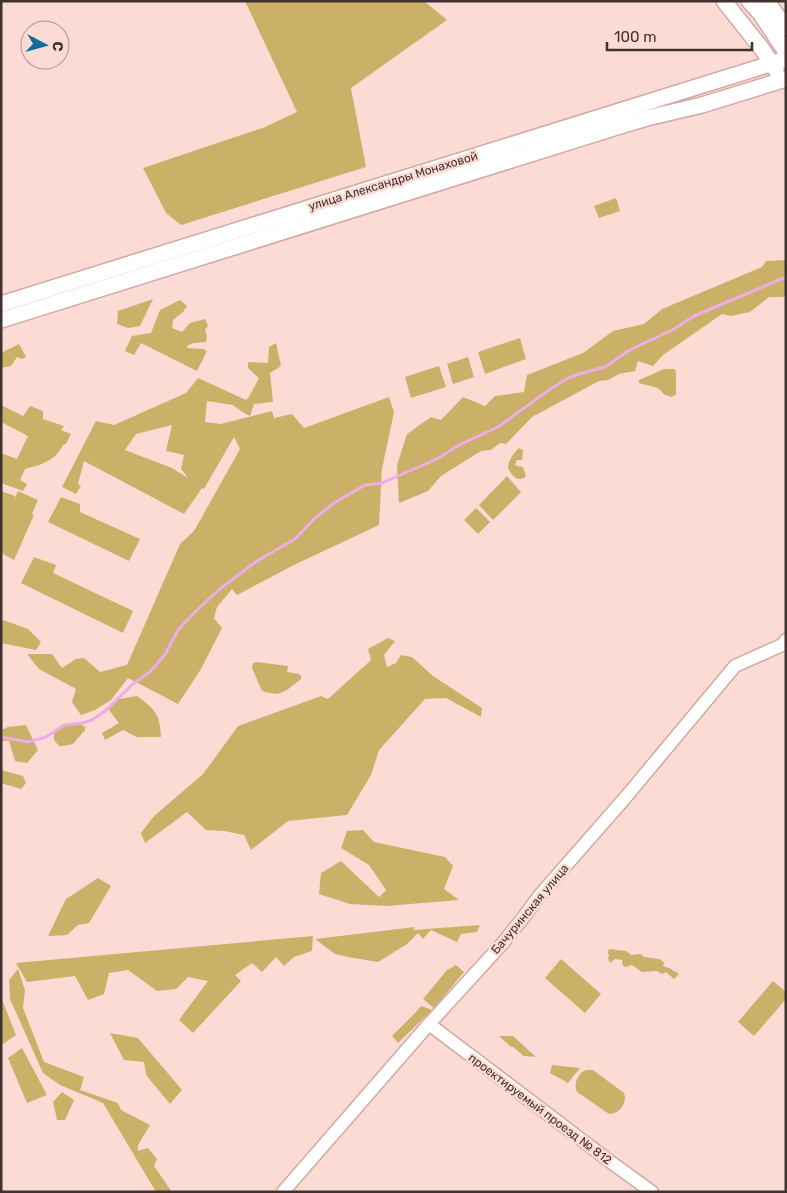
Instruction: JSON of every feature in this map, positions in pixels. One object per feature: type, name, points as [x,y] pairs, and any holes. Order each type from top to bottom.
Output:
[{"type":"main road","points":[[724,1],[753,38],[778,61],[784,79]]},
{"type":"main road","points":[[749,1],[760,13],[786,52]]},
{"type":"main road","points":[[767,1],[786,28]]},
{"type":"main road","name":"улица Александры Монаховой","points":[[1,304],[778,61]]},
{"type":"main road","name":"улица Александры Монаховой","points":[[1,320],[647,118],[702,105],[784,79]]},
{"type":"street","name":"Бачуринская улица","points":[[283,1192],[429,1024],[506,939],[540,895],[625,798],[735,666],[782,645],[786,640]]},
{"type":"street","name":"проектируемый проезд № 812","points":[[429,1024],[652,1192]]},
{"type":"shaded area","points":[[245,1],[424,1],[447,20],[351,88],[366,167],[181,225],[166,213],[143,168],[265,127],[297,112]]},
{"type":"shaded area","points":[[616,198],[620,211],[599,218],[594,206]]},
{"type":"shaded area","points":[[786,260],[786,294],[783,297],[769,297],[750,312],[731,316],[722,314],[663,355],[653,366],[638,361],[635,371],[599,381],[532,417],[506,444],[500,443],[491,450],[481,451],[441,476],[428,491],[399,503],[397,465],[407,434],[431,417],[441,420],[463,397],[485,406],[495,396],[524,392],[527,375],[583,353],[613,331],[644,324],[662,309],[762,267],[766,261]]},
{"type":"shaded area","points":[[153,299],[140,326],[128,328],[117,324],[118,311]]},
{"type":"shaded area","points":[[180,300],[187,306],[173,320],[172,328],[182,332],[190,323],[205,319],[208,326],[205,330],[206,342],[194,343],[188,345],[187,348],[207,351],[197,371],[141,343],[134,355],[125,351],[132,336],[151,333],[160,310]]},
{"type":"shaded area","points":[[520,338],[526,359],[485,374],[478,352]]},
{"type":"shaded area","points":[[276,343],[281,366],[270,373],[273,402],[254,404],[250,416],[233,405],[207,401],[205,422],[221,424],[272,411],[274,418],[292,414],[304,428],[389,397],[394,412],[382,469],[379,525],[294,565],[237,595],[232,589],[217,607],[214,618],[222,628],[201,669],[178,704],[128,678],[111,700],[95,710],[81,715],[72,702],[76,689],[39,669],[27,654],[52,654],[62,668],[76,659],[84,658],[100,672],[127,665],[180,544],[194,531],[240,449],[234,437],[204,489],[202,488],[184,514],[84,461],[78,484],[81,486],[76,494],[62,487],[96,421],[114,425],[186,393],[198,378],[246,400],[259,378],[248,368],[248,362],[268,363],[269,347]],"holes":[[[172,425],[166,451],[184,455],[181,469],[188,478],[172,468],[125,450],[136,434]]]},
{"type":"shaded area","points":[[19,344],[26,357],[22,359],[17,357],[11,366],[1,368],[1,353]]},
{"type":"shaded area","points":[[468,357],[474,377],[453,384],[447,364]]},
{"type":"shaded area","points":[[439,366],[446,387],[411,398],[405,377]]},
{"type":"shaded area","points":[[664,369],[675,369],[676,394],[672,397],[665,395],[658,388],[639,383],[639,380]]},
{"type":"shaded area","points":[[1,405],[23,416],[30,406],[43,411],[43,419],[64,426],[61,430],[71,434],[66,444],[63,445],[52,459],[25,469],[20,480],[27,484],[23,491],[1,483],[1,453],[17,459],[28,436],[1,422]]},
{"type":"shaded area","points":[[519,448],[523,450],[522,460],[517,460],[515,465],[523,467],[526,476],[518,479],[512,474],[508,466],[512,456]]},
{"type":"shaded area","points":[[507,476],[521,492],[493,520],[479,505]]},
{"type":"shaded area","points":[[1,491],[15,496],[14,500],[18,491],[38,500],[32,514],[34,515],[14,560],[3,554],[1,545]]},
{"type":"shaded area","points":[[61,497],[80,504],[80,512],[140,539],[129,561],[48,522]]},
{"type":"shaded area","points":[[476,508],[490,522],[478,534],[464,520]]},
{"type":"shaded area","points":[[34,557],[56,565],[53,573],[133,611],[123,633],[21,583]]},
{"type":"shaded area","points":[[3,620],[28,629],[41,642],[36,650],[1,643],[1,625]]},
{"type":"shaded area","points":[[388,638],[395,641],[384,655],[387,667],[396,663],[401,655],[412,657],[433,676],[482,708],[481,717],[446,698],[425,699],[379,750],[371,775],[347,815],[288,821],[251,850],[244,835],[206,830],[187,812],[145,843],[141,833],[154,816],[203,774],[238,726],[321,696],[328,699],[371,660],[368,649]]},
{"type":"shaded area","points":[[253,663],[288,666],[287,672],[299,674],[301,679],[287,690],[278,694],[264,692],[252,668]]},
{"type":"shaded area","points":[[137,696],[158,717],[161,737],[137,737],[123,730],[105,740],[102,733],[119,723],[108,709],[119,699]]},
{"type":"shaded area","points":[[72,723],[80,724],[85,727],[85,730],[73,744],[59,746],[54,740],[54,731]]},
{"type":"shaded area","points":[[26,725],[38,750],[27,763],[15,761],[9,741],[1,741],[1,730],[8,727]]},
{"type":"shaded area","points":[[1,769],[23,776],[26,783],[21,789],[1,783]]},
{"type":"shaded area","points":[[363,830],[374,842],[445,857],[453,866],[444,889],[459,900],[387,906],[350,904],[319,894],[321,873],[341,861],[379,897],[386,890],[369,865],[341,848],[347,831]]},
{"type":"shaded area","points":[[98,878],[111,886],[89,923],[78,925],[67,935],[48,936],[66,899]]},
{"type":"shaded area","points":[[480,925],[477,932],[461,934],[457,942],[431,930],[423,939],[418,933],[407,944],[378,962],[335,954],[315,939],[415,927],[413,930]]},
{"type":"shaded area","points":[[313,936],[312,951],[294,957],[284,966],[276,957],[262,972],[252,963],[235,975],[241,981],[193,1033],[179,1020],[208,981],[188,977],[176,989],[157,991],[128,970],[109,973],[104,994],[88,1000],[75,976],[27,982],[16,963]]},
{"type":"shaded area","points":[[609,949],[626,951],[631,955],[640,954],[644,957],[659,959],[664,962],[663,966],[679,974],[674,979],[666,972],[662,974],[657,971],[642,972],[632,965],[623,966],[622,960],[615,959],[610,963],[608,959]]},
{"type":"shaded area","points":[[561,959],[601,994],[585,1013],[545,978]]},
{"type":"shaded area","points":[[456,965],[464,972],[434,1008],[423,999],[447,970]]},
{"type":"shaded area","points":[[18,969],[25,990],[23,1008],[44,1062],[84,1077],[80,1090],[118,1103],[121,1110],[150,1125],[138,1145],[138,1151],[148,1148],[157,1159],[154,1166],[172,1192],[156,1192],[103,1103],[60,1085],[43,1073],[10,999],[9,980]]},
{"type":"shaded area","points":[[773,981],[786,992],[786,999],[754,1036],[738,1022]]},
{"type":"shaded area","points":[[1,997],[16,1035],[3,1044],[1,1041]]},
{"type":"shaded area","points":[[421,1006],[432,1010],[398,1043],[392,1036]]},
{"type":"shaded area","points":[[110,1033],[138,1038],[182,1090],[170,1104],[146,1075],[144,1062],[124,1060]]},
{"type":"shaded area","points":[[499,1036],[513,1036],[536,1057],[524,1056]]},
{"type":"shaded area","points":[[22,1048],[47,1095],[27,1103],[8,1058]]},
{"type":"shaded area","points":[[552,1065],[580,1068],[568,1083],[550,1073]]},
{"type":"shaded area","points":[[586,1070],[593,1070],[624,1093],[624,1104],[619,1110],[609,1114],[577,1092],[577,1079]]},
{"type":"shaded area","points":[[62,1092],[74,1100],[65,1120],[57,1120],[53,1102]]},
{"type":"waterway","points":[[1,737],[28,742],[46,737],[64,725],[92,720],[105,711],[133,684],[150,672],[166,653],[178,630],[221,588],[257,561],[295,539],[314,519],[334,503],[365,485],[382,483],[437,459],[459,445],[498,427],[568,378],[605,367],[628,351],[674,329],[694,316],[786,277]]}]
